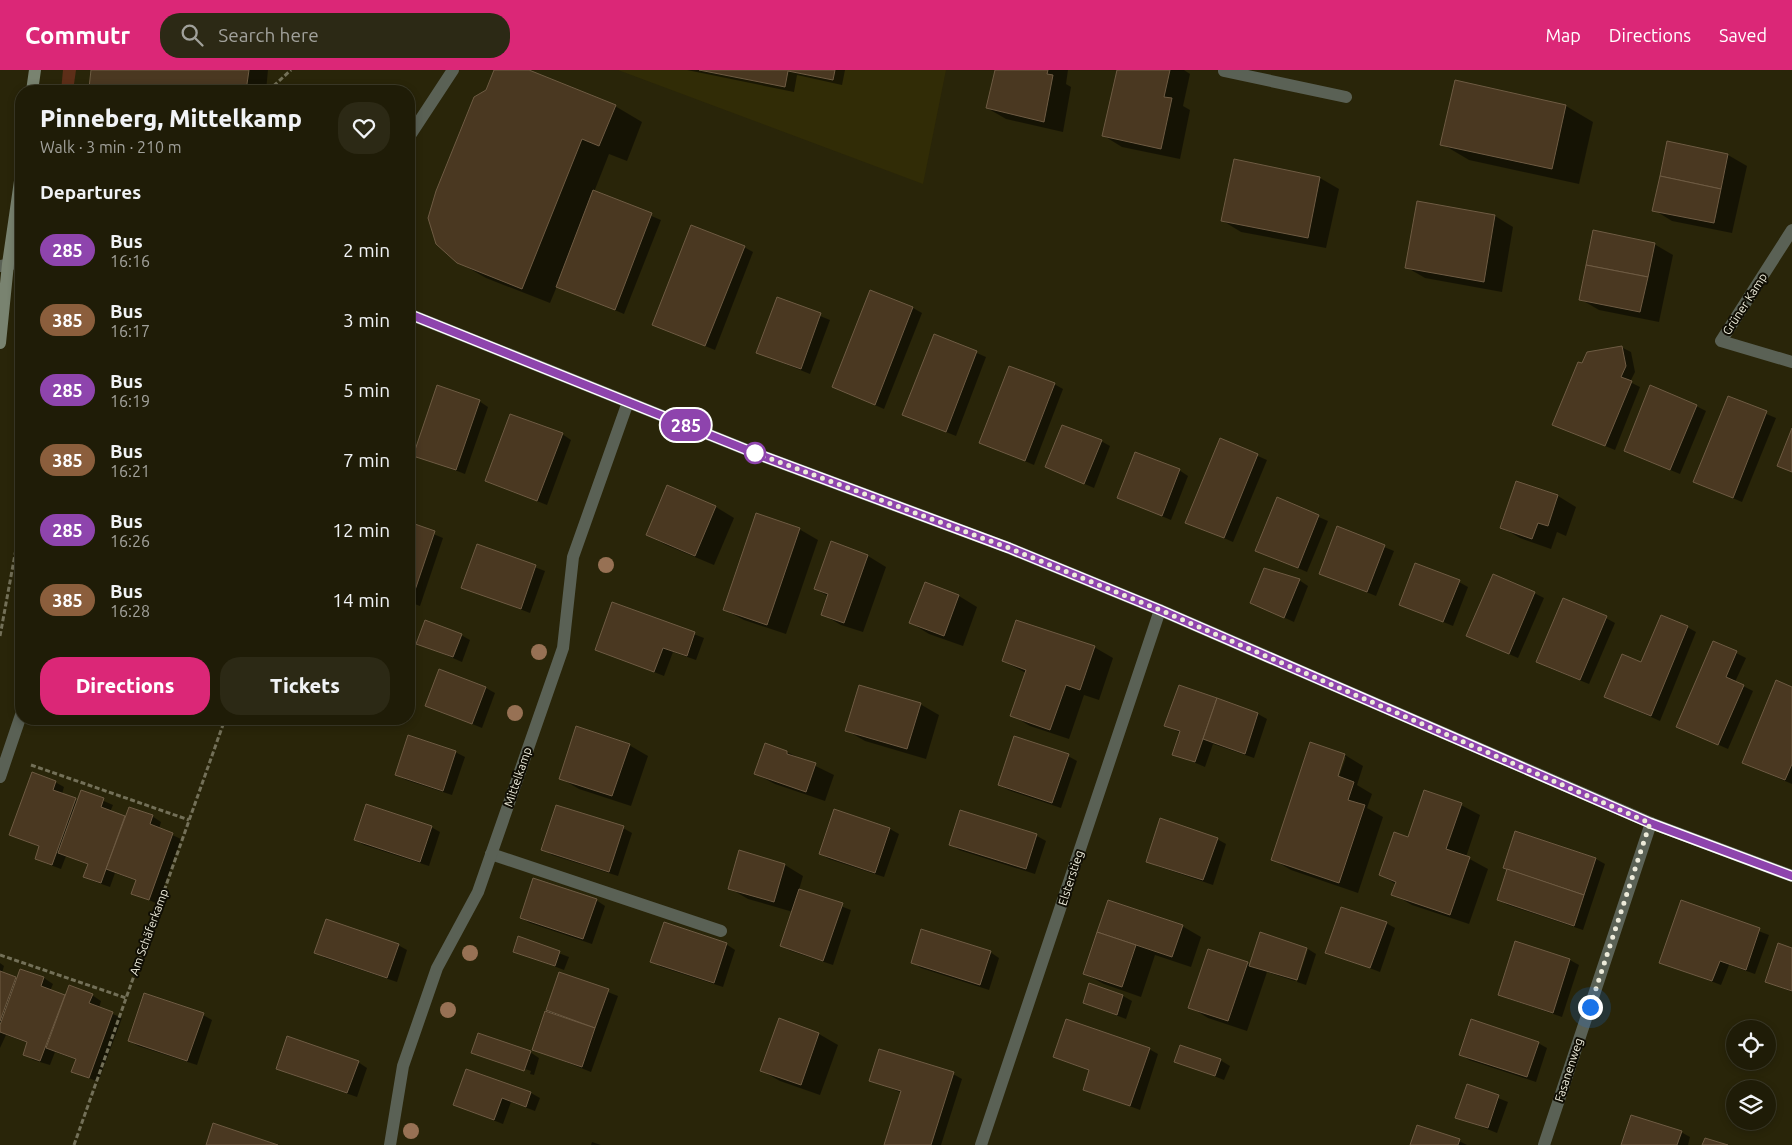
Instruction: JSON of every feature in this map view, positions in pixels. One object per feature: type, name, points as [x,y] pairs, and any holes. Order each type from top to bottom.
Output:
[{"type":"main road","points":[[33,85],[34,70]]},
{"type":"main road","points":[[0,343],[4,265],[15,206]]},
{"type":"street","points":[[415,128],[453,70]]},
{"type":"street","points":[[1224,71],[1265,75],[1346,97]]},
{"type":"street","name":"Grüner Kamp","points":[[1792,230],[1721,341],[1792,362]]},
{"type":"street","points":[[415,316],[757,454],[1009,548],[1160,610],[1650,823],[1792,876]]},
{"type":"street","name":"Mittelkamp","points":[[390,1145],[403,1066],[437,968],[478,892],[563,648],[572,557],[628,402]]},
{"type":"street","name":"Elsterstieg","points":[[981,1145],[1160,610]]},
{"type":"street","points":[[0,777],[18,725]]},
{"type":"street","name":"Fasanenweg","points":[[1544,1145],[1650,823]]},
{"type":"street","points":[[491,854],[721,931]]},
{"type":"path","points":[[275,85],[291,70]]},
{"type":"path","points":[[0,636],[15,554]]},
{"type":"path","name":"Am Schäferkamp","points":[[74,1145],[223,725]]},
{"type":"path","points":[[7,756],[190,820]]},
{"type":"path","points":[[0,955],[126,998]]},
{"type":"shaded area","points":[[63,70],[76,70],[74,85],[62,85]]},
{"type":"shaded area","points":[[618,70],[946,70],[923,184]]},
{"type":"building","points":[[91,70],[249,70],[247,85],[89,85]]},
{"type":"building","points":[[494,70],[529,70],[616,105],[599,146],[582,139],[522,289],[457,263],[436,244],[428,218],[436,191],[474,97],[486,90]]},
{"type":"building","points":[[699,70],[835,70],[833,80],[788,71],[785,87]]},
{"type":"building","points":[[995,70],[1048,70],[1047,74],[1053,75],[1044,122],[986,108]]},
{"type":"building","points":[[1117,70],[1170,70],[1164,97],[1172,98],[1161,149],[1102,136]]},
{"type":"building","points":[[1455,80],[1566,105],[1552,169],[1440,145]]},
{"type":"building","points":[[1667,141],[1728,154],[1721,189],[1660,176]]},
{"type":"building","points":[[1234,159],[1320,177],[1308,238],[1221,221]]},
{"type":"building","points":[[1660,176],[1721,189],[1714,223],[1652,211]]},
{"type":"building","points":[[593,190],[652,213],[615,310],[556,287]]},
{"type":"building","points":[[1417,201],[1495,215],[1484,282],[1405,268]]},
{"type":"building","points":[[691,225],[745,246],[705,346],[652,325]]},
{"type":"building","points":[[1593,230],[1655,243],[1648,277],[1586,265]]},
{"type":"building","points":[[1586,265],[1648,277],[1640,312],[1579,300]]},
{"type":"building","points":[[870,290],[913,307],[875,405],[832,387]]},
{"type":"building","points":[[777,297],[821,313],[801,369],[756,353]]},
{"type":"building","points":[[934,334],[977,351],[946,432],[902,415]]},
{"type":"building","points":[[1622,346],[1626,366],[1621,377],[1632,381],[1605,446],[1552,425],[1578,362],[1582,363],[1587,352]]},
{"type":"building","points":[[1009,366],[1055,383],[1025,461],[979,443]]},
{"type":"building","points":[[437,385],[480,400],[456,470],[415,457],[415,450]]},
{"type":"building","points":[[1650,385],[1697,405],[1670,470],[1624,451]]},
{"type":"building","points":[[1728,396],[1767,411],[1733,498],[1693,482]]},
{"type":"building","points":[[510,414],[563,433],[537,501],[485,481]]},
{"type":"building","points":[[1062,425],[1102,440],[1084,484],[1045,467]]},
{"type":"building","points":[[1792,428],[1792,472],[1777,466]]},
{"type":"building","points":[[1220,438],[1258,454],[1224,538],[1185,523]]},
{"type":"building","points":[[1135,452],[1180,469],[1162,516],[1117,498]]},
{"type":"building","points":[[1516,481],[1558,495],[1548,526],[1538,523],[1532,539],[1500,528]]},
{"type":"building","points":[[667,485],[716,506],[695,556],[646,535]]},
{"type":"building","points":[[1277,497],[1319,515],[1298,568],[1255,551]]},
{"type":"building","points":[[756,513],[800,528],[767,625],[723,610]]},
{"type":"building","points":[[415,524],[435,531],[415,590]]},
{"type":"building","points":[[1337,526],[1385,545],[1367,592],[1319,574]]},
{"type":"building","points":[[831,541],[868,555],[844,623],[821,615],[828,594],[814,589]]},
{"type":"building","points":[[477,544],[536,565],[521,609],[461,588]]},
{"type":"building","points":[[1415,563],[1460,580],[1443,622],[1399,605]]},
{"type":"building","points":[[1264,568],[1300,579],[1284,618],[1250,603]]},
{"type":"building","points":[[1493,574],[1535,592],[1509,654],[1466,636]]},
{"type":"building","points":[[925,582],[959,595],[944,636],[909,623]]},
{"type":"building","points":[[1563,598],[1607,616],[1580,680],[1536,662]]},
{"type":"building","points":[[612,602],[695,632],[687,656],[663,648],[654,672],[595,650]]},
{"type":"building","points":[[1661,615],[1688,626],[1651,716],[1604,697],[1622,654],[1641,662]]},
{"type":"building","points":[[425,620],[462,634],[453,657],[416,644]]},
{"type":"building","points":[[1016,620],[1095,646],[1080,690],[1066,685],[1050,730],[1010,716],[1026,670],[1002,661]]},
{"type":"building","points":[[1713,641],[1737,651],[1726,677],[1744,685],[1718,745],[1676,727]]},
{"type":"building","points":[[439,669],[486,687],[472,724],[425,706]]},
{"type":"building","points":[[1776,680],[1792,687],[1792,764],[1785,780],[1742,763]]},
{"type":"building","points":[[859,685],[921,703],[907,749],[845,731]]},
{"type":"building","points":[[1179,685],[1217,698],[1195,762],[1172,755],[1180,731],[1164,726]]},
{"type":"building","points":[[1217,698],[1258,713],[1245,754],[1203,739]]},
{"type":"building","points":[[576,726],[630,744],[612,796],[559,779]]},
{"type":"building","points":[[408,735],[456,751],[443,791],[395,775]]},
{"type":"building","points":[[1014,736],[1069,754],[1052,803],[998,785]]},
{"type":"building","points":[[1310,742],[1345,754],[1338,776],[1354,782],[1348,800],[1365,805],[1339,883],[1271,860]]},
{"type":"building","points":[[765,743],[787,751],[787,754],[816,763],[806,792],[754,774]]},
{"type":"building","points":[[32,772],[56,781],[53,790],[76,798],[52,865],[35,859],[39,846],[9,835]]},
{"type":"building","points":[[81,790],[104,798],[101,807],[125,816],[101,883],[83,877],[88,864],[58,853]]},
{"type":"building","points":[[1424,790],[1462,803],[1446,849],[1470,857],[1450,915],[1391,895],[1396,882],[1379,875],[1394,832],[1408,837]]},
{"type":"building","points":[[366,804],[432,826],[420,862],[354,840]]},
{"type":"building","points":[[556,805],[624,826],[609,872],[541,850]]},
{"type":"building","points":[[129,807],[153,815],[150,824],[173,833],[149,900],[131,894],[136,880],[106,869]]},
{"type":"building","points":[[834,809],[890,828],[875,873],[819,854]]},
{"type":"building","points":[[960,810],[1037,834],[1026,869],[949,845]]},
{"type":"building","points":[[1160,818],[1218,838],[1203,880],[1146,862]]},
{"type":"building","points":[[1515,831],[1596,858],[1584,895],[1503,868]]},
{"type":"building","points":[[739,850],[785,864],[774,902],[728,889]]},
{"type":"building","points":[[1507,869],[1584,895],[1574,926],[1497,900]]},
{"type":"building","points":[[533,878],[597,899],[583,939],[520,918]]},
{"type":"building","points":[[799,889],[843,903],[823,961],[780,946]]},
{"type":"building","points":[[1108,900],[1183,925],[1172,957],[1097,932]]},
{"type":"building","points":[[1681,900],[1760,928],[1746,970],[1720,961],[1712,981],[1659,963]]},
{"type":"building","points":[[1341,907],[1387,922],[1370,968],[1325,953]]},
{"type":"building","points":[[326,919],[399,944],[387,978],[314,953]]},
{"type":"building","points":[[664,922],[727,943],[714,983],[650,962]]},
{"type":"building","points":[[921,929],[991,951],[980,985],[911,963]]},
{"type":"building","points":[[1097,932],[1136,945],[1122,987],[1083,974]]},
{"type":"building","points":[[1260,932],[1307,948],[1297,980],[1249,966]]},
{"type":"building","points":[[518,936],[560,951],[555,966],[513,952]]},
{"type":"building","points":[[1515,941],[1570,959],[1553,1013],[1498,995]]},
{"type":"building","points":[[1778,943],[1792,948],[1792,991],[1765,982]]},
{"type":"building","points":[[1208,949],[1248,962],[1228,1021],[1188,1008]]},
{"type":"building","points":[[20,969],[44,977],[41,986],[65,995],[40,1061],[23,1055],[27,1042],[0,1032],[0,1025]]},
{"type":"building","points":[[0,971],[16,977],[0,1021]]},
{"type":"building","points":[[559,972],[609,989],[595,1028],[546,1010]]},
{"type":"building","points":[[1089,983],[1123,995],[1117,1015],[1083,1003]]},
{"type":"building","points":[[69,985],[93,994],[89,1003],[113,1012],[89,1078],[71,1072],[76,1059],[46,1048]]},
{"type":"building","points":[[144,993],[204,1013],[187,1061],[128,1041]]},
{"type":"building","points":[[545,1011],[595,1028],[582,1067],[532,1050]]},
{"type":"building","points":[[779,1018],[819,1033],[801,1085],[760,1071]]},
{"type":"building","points":[[1066,1019],[1150,1048],[1130,1106],[1083,1090],[1089,1070],[1053,1057]]},
{"type":"building","points":[[1471,1019],[1539,1042],[1527,1077],[1459,1055]]},
{"type":"building","points":[[478,1033],[531,1051],[524,1071],[471,1053]]},
{"type":"building","points":[[287,1036],[359,1061],[347,1093],[276,1069]]},
{"type":"building","points":[[1180,1045],[1221,1059],[1215,1076],[1174,1062]]},
{"type":"building","points":[[879,1049],[954,1072],[931,1145],[884,1145],[901,1091],[869,1081]]},
{"type":"building","points":[[466,1069],[531,1092],[526,1107],[502,1098],[494,1120],[453,1105]]},
{"type":"building","points":[[1467,1084],[1499,1095],[1488,1128],[1455,1118]]},
{"type":"building","points":[[1631,1115],[1682,1131],[1677,1145],[1621,1145]]},
{"type":"building","points":[[213,1123],[278,1145],[206,1145]]},
{"type":"building","points":[[1417,1125],[1460,1139],[1458,1145],[1410,1145]]},
{"type":"building","points":[[1705,1138],[1728,1145],[1702,1145]]},
{"type":"bus line","name":"285","points":[[415,316],[757,454],[1009,548],[1160,610],[1650,823],[1792,876]]},
{"type":"route","points":[[755,453],[1009,548],[1160,610],[1650,823],[1590,1007]]}]
